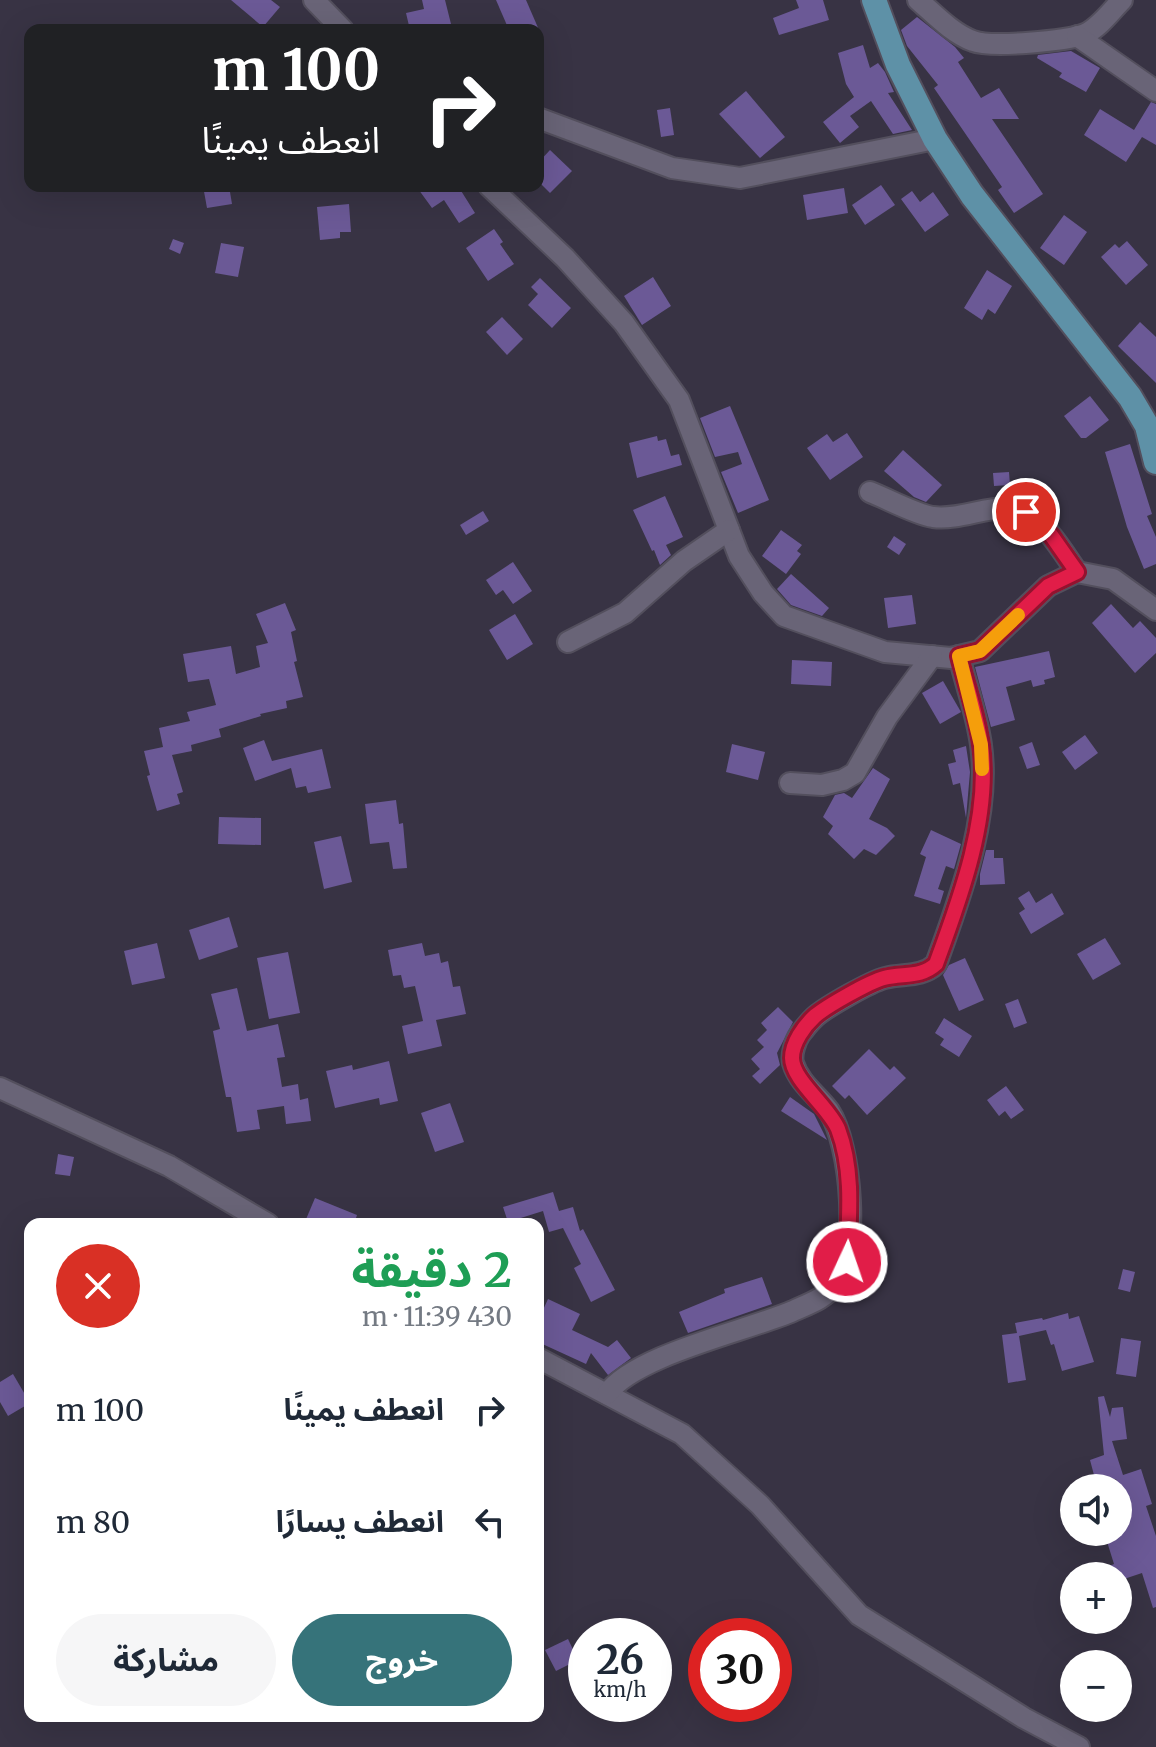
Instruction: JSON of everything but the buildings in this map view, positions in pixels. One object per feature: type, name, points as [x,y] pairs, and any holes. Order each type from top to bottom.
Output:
[{"type":"main road","points":[[874,0],[898,65],[935,139],[972,195],[1151,423],[1156,462]]},
{"type":"street","points":[[314,0],[337,24]]},
{"type":"street","points":[[918,0],[974,42],[1010,44],[1089,32],[1122,0]]},
{"type":"street","points":[[1077,36],[1156,91]]},
{"type":"street","points":[[544,120],[672,168],[740,178],[935,139]]},
{"type":"street","points":[[495,192],[565,258],[624,323],[679,400],[739,556],[784,616],[885,652],[959,656],[980,651],[1048,586],[1077,572],[1113,579],[1156,610]]},
{"type":"street","points":[[870,492],[932,517],[1008,508],[1026,512],[1051,535],[1077,572]]},
{"type":"street","points":[[568,642],[625,613],[684,561],[729,530]]},
{"type":"street","points":[[790,783],[822,785],[843,780],[855,773],[887,717],[932,656]]},
{"type":"street","points":[[607,1394],[615,1382],[640,1368],[778,1317],[819,1299],[836,1286],[847,1262],[851,1189],[838,1131],[829,1111],[799,1075],[792,1059],[797,1038],[815,1016],[885,978],[928,972],[936,964],[966,880],[983,789],[981,745],[959,656]]},
{"type":"street","points":[[0,1088],[169,1166],[258,1218]]},
{"type":"street","points":[[544,1361],[682,1434],[760,1505],[859,1615],[1012,1710],[1079,1747]]},
{"type":"slow traffic","points":[[982,769],[981,745],[959,656],[980,651],[1018,615]]},
{"type":"route","points":[[847,1262],[851,1189],[838,1131],[829,1111],[799,1075],[792,1059],[797,1038],[815,1016],[868,985],[885,978],[928,972],[936,964],[966,880],[983,789],[981,745],[959,656],[980,651],[1048,586],[1077,572],[1051,535],[1026,512]]}]
